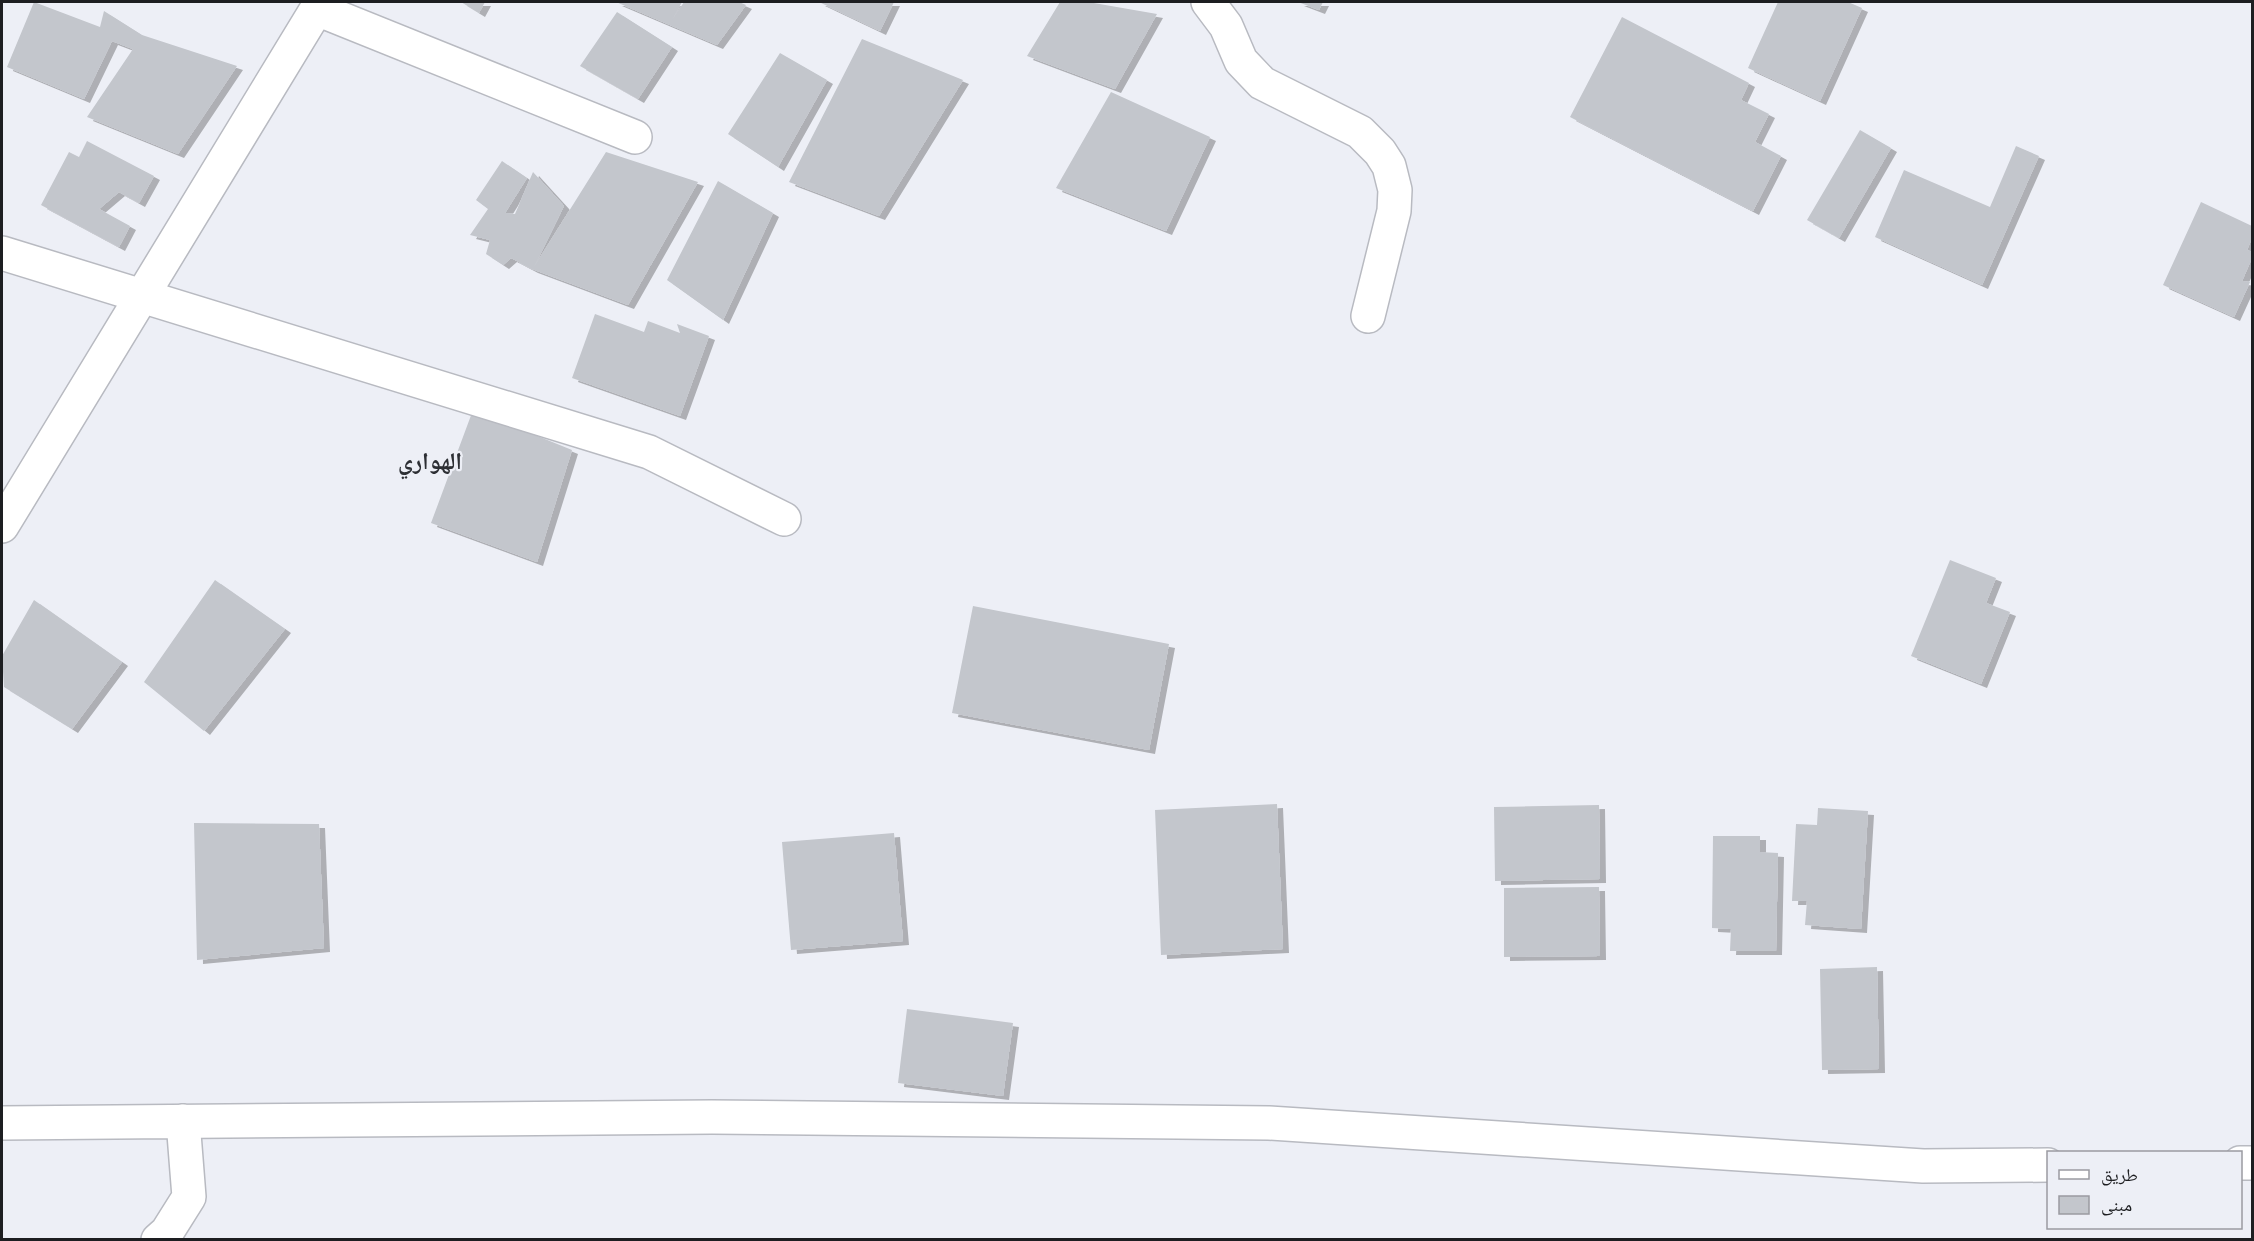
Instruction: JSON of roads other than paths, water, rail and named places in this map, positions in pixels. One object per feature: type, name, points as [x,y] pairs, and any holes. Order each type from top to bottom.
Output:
[{"type":"street","points":[[1208,2],[1226,26],[1241,61],[1262,83],[1360,132],[1380,152],[1389,166],[1395,190],[1394,211],[1368,316]]},
{"type":"street","points":[[2,526],[319,5],[635,137]]},
{"type":"street","points":[[2,253],[649,452],[784,519]]},
{"type":"street","points":[[2,1123],[712,1117],[1269,1123],[1923,1166],[2047,1165]]},
{"type":"street","points":[[158,1239],[167,1232],[189,1197],[183,1121]]},
{"type":"district","name":"الهواري","points":[[430,461]]}]
